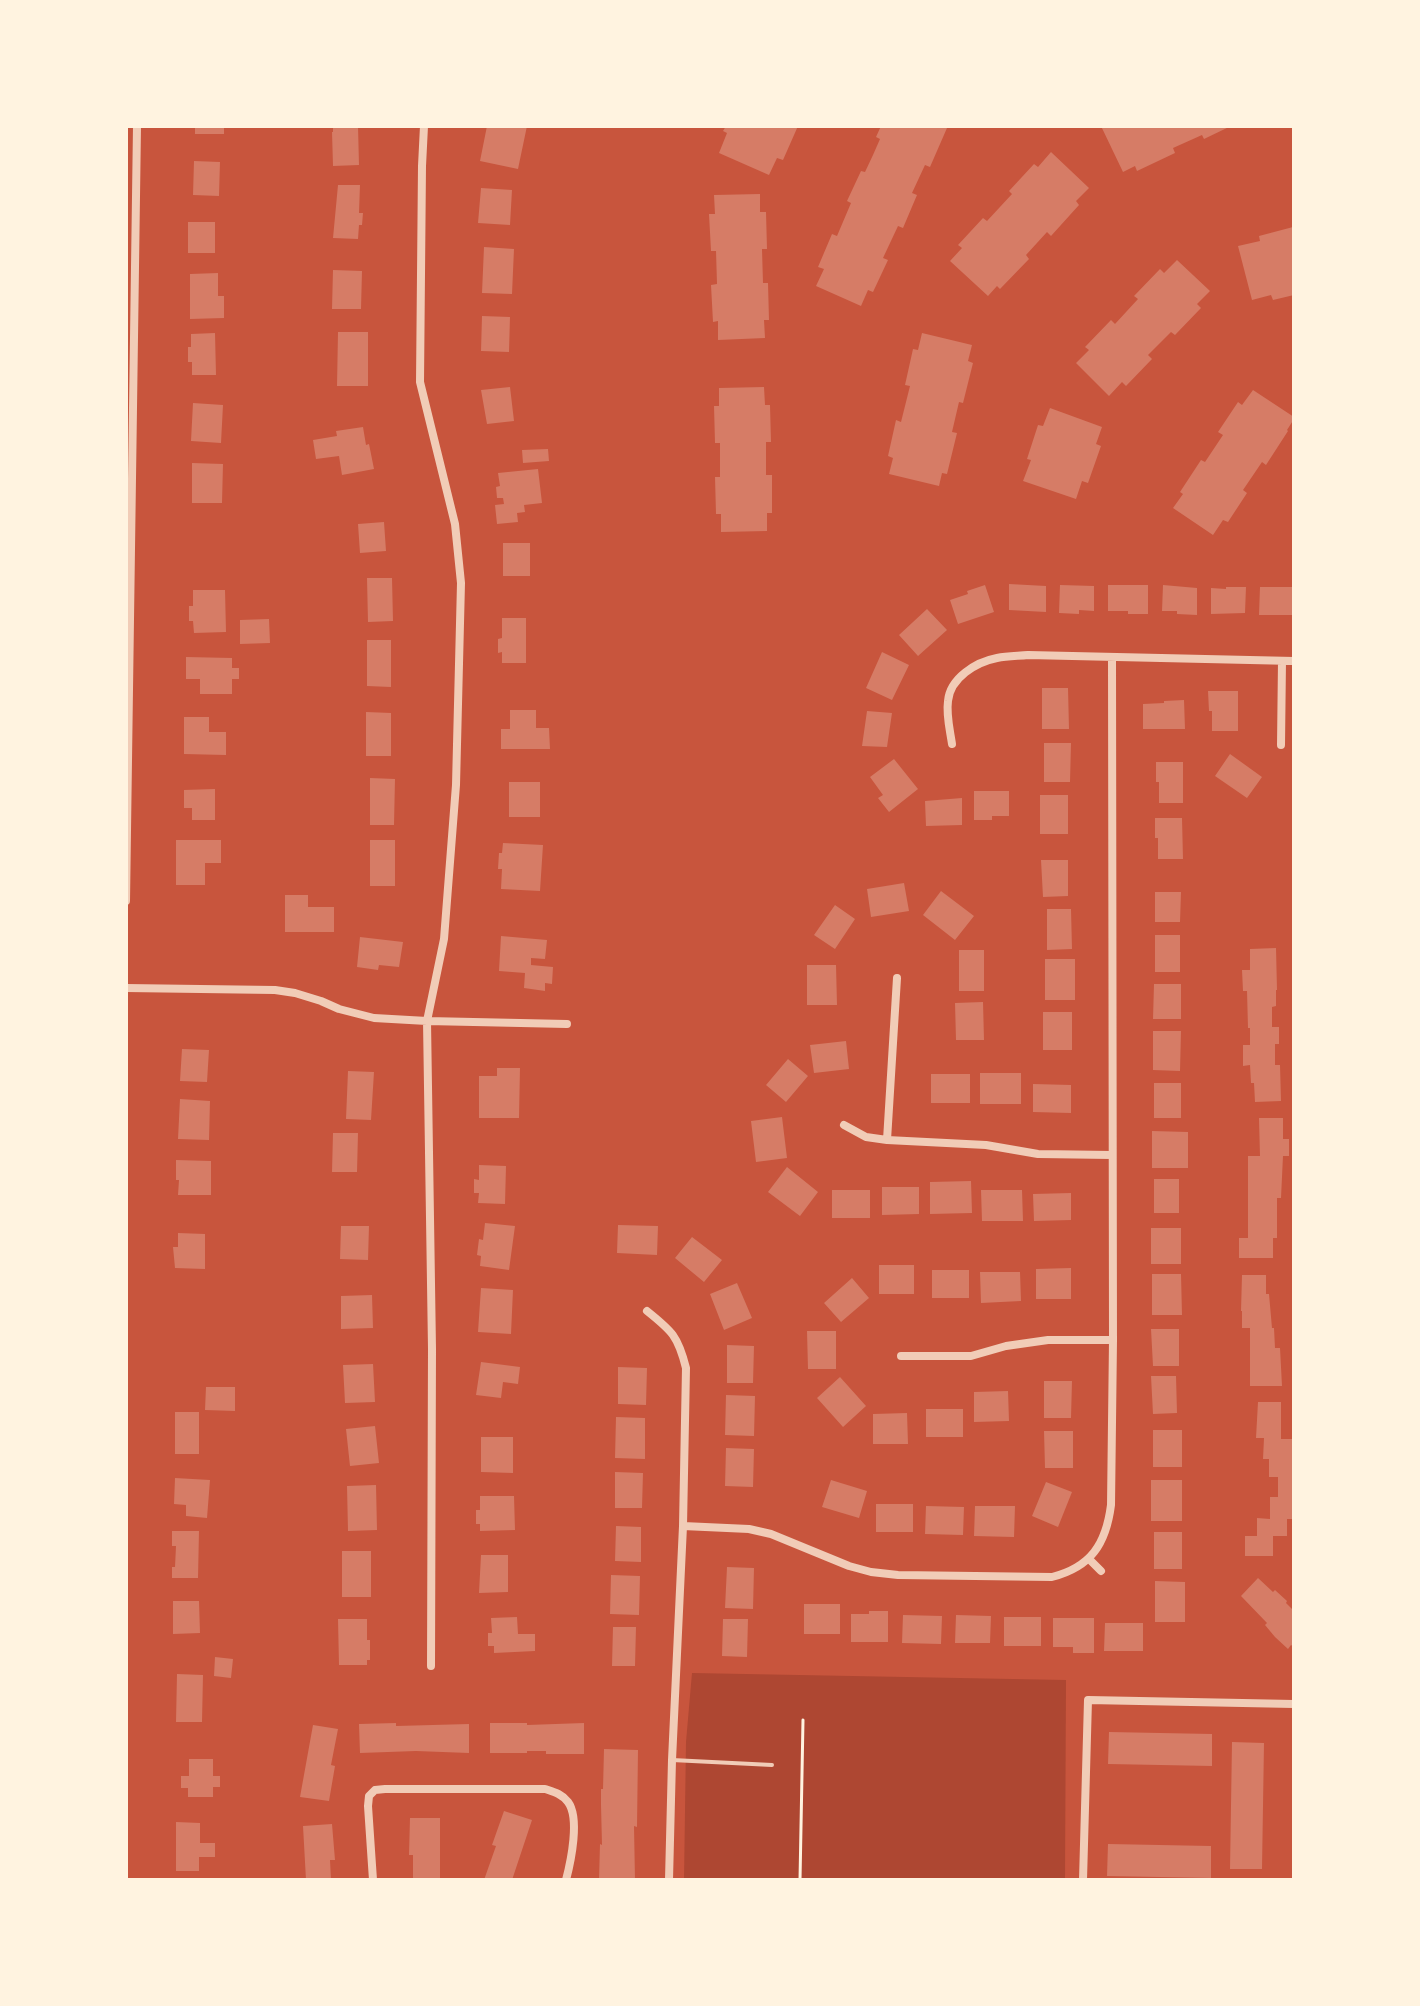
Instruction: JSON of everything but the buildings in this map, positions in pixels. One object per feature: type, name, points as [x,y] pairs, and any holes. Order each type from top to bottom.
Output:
[{"type":"street","points":[[126,901],[137,126]]},
{"type":"street","points":[[424,126],[420,382],[455,524],[461,583],[455,800],[444,939],[427,1021],[432,1349],[431,1666]]},
{"type":"street","points":[[952,744],[948,697],[957,679],[994,658],[1028,655],[1294,661]]},
{"type":"street","points":[[683,1526],[749,1529],[792,1541],[849,1566],[898,1575],[1052,1577],[1074,1569],[1089,1559],[1103,1539],[1111,1505],[1113,1340],[1112,658]]},
{"type":"street","points":[[1281,745],[1282,661]]},
{"type":"street","points":[[887,1140],[897,978]]},
{"type":"street","points":[[126,988],[275,990],[295,993],[374,1018],[567,1024]]},
{"type":"street","points":[[844,1125],[866,1137],[887,1140],[986,1145],[1038,1154],[1112,1155]]},
{"type":"street","points":[[647,1311],[669,1329],[681,1347],[686,1368],[669,1880]]},
{"type":"street","points":[[901,1356],[971,1356],[1006,1346],[1048,1340],[1113,1340]]},
{"type":"street","points":[[1089,1559],[1101,1571]]},
{"type":"street","points":[[1083,1880],[1088,1700],[1294,1704]]},
{"type":"street","points":[[373,1880],[369,1796],[375,1790],[385,1789],[545,1789],[558,1793],[569,1803],[574,1818],[566,1880]]},
{"type":"lane","points":[[672,1760],[772,1765]]},
{"type":"path","points":[[800,1880],[803,1720]]},
{"type":"shaded area","points":[[692,1673],[1066,1680],[1065,1880],[684,1880],[686,1742]]}]
